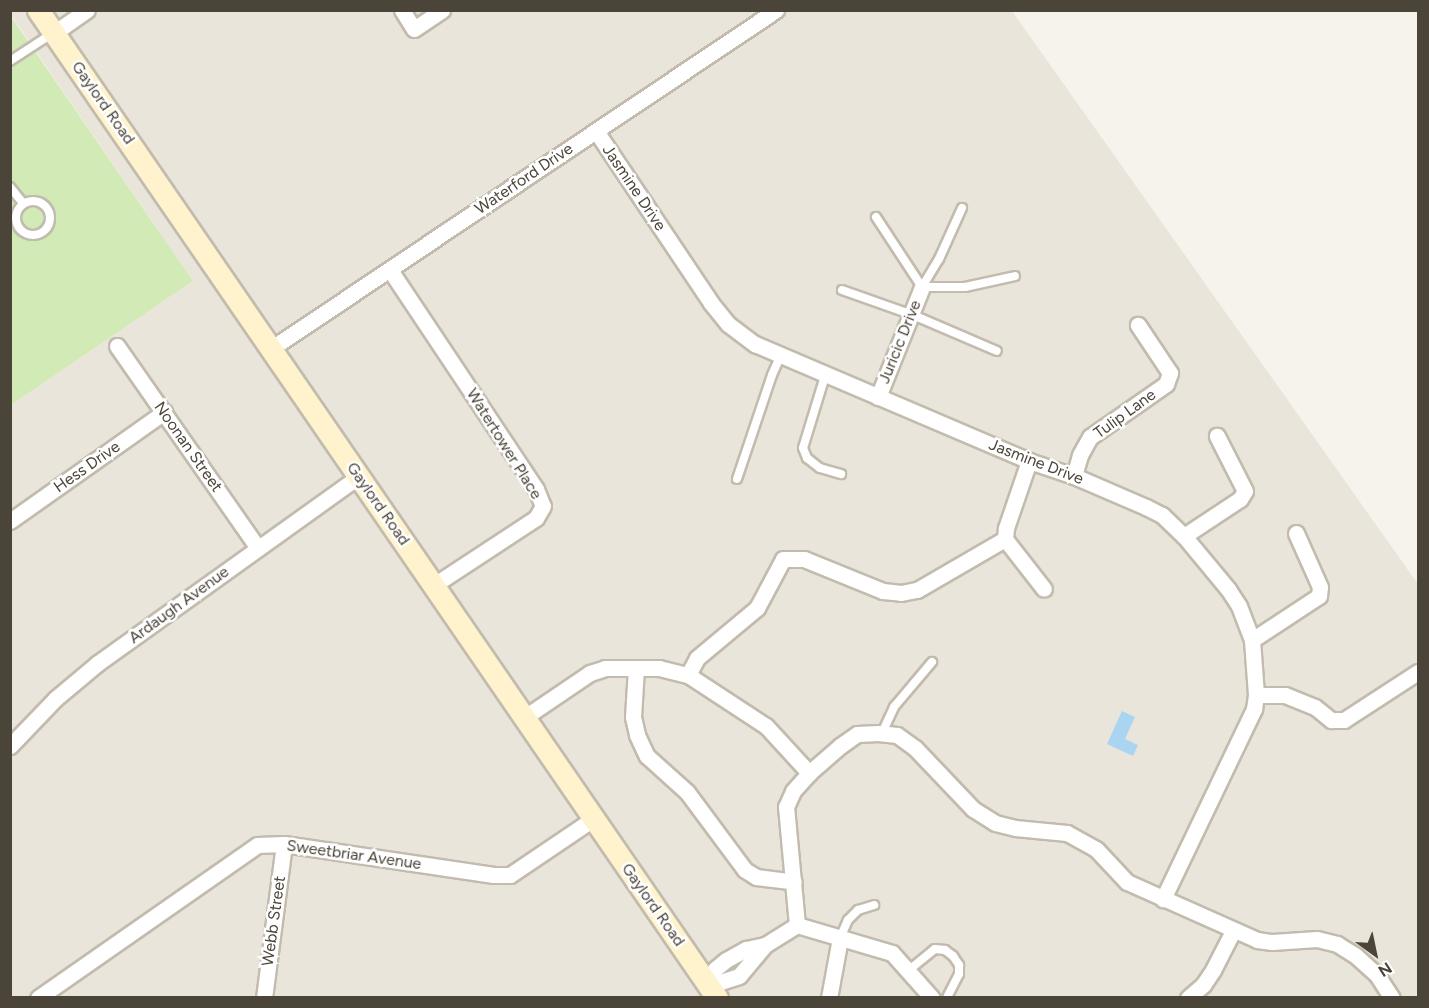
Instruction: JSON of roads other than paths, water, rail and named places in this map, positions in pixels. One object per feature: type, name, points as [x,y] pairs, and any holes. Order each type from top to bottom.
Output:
[{"type":"street","name":"Gaylord Road","points":[[39,10],[712,990]]},
{"type":"street","points":[[54,33],[87,10]]},
{"type":"street","points":[[402,10],[414,29],[442,10]]},
{"type":"street","name":"Waterford Drive","points":[[272,348],[776,10]]},
{"type":"street","name":"Jasmine Drive","points":[[596,131],[717,310],[728,324],[755,344],[825,376],[1029,461],[1074,476],[1162,515],[1184,536],[1234,597],[1252,640],[1256,695],[1249,720],[1163,899]]},
{"type":"street","name":"Watertower Place","points":[[390,270],[536,489],[543,506],[536,518],[434,585]]},
{"type":"street","name":"Juricic Drive","points":[[878,397],[913,315],[922,287]]},
{"type":"street","name":"Tulip Lane","points":[[1074,476],[1080,455],[1090,437],[1166,384],[1170,373],[1138,325]]},
{"type":"street","name":"Noonan Street","points":[[117,346],[258,548]]},
{"type":"street","name":"Hess Drive","points":[[10,521],[164,412]]},
{"type":"street","points":[[1184,536],[1240,499],[1245,491],[1217,436]]},
{"type":"street","points":[[1029,461],[1006,528],[1005,539],[1044,589]]},
{"type":"street","name":"Ardaugh Avenue","points":[[10,746],[55,699],[84,674],[359,476]]},
{"type":"street","points":[[1252,640],[1319,596],[1320,587],[1296,533]]},
{"type":"street","points":[[688,675],[697,658],[757,608],[783,559],[804,560],[883,591],[901,593],[917,590],[1005,539]]},
{"type":"street","points":[[525,717],[590,673],[605,668],[659,668],[688,675],[766,726],[809,773]]},
{"type":"street","points":[[636,668],[633,717],[647,756],[687,792],[745,870],[756,877],[794,882]]},
{"type":"street","points":[[1256,695],[1285,695],[1315,707],[1331,720],[1344,720],[1419,672]]},
{"type":"street","points":[[797,925],[786,807],[792,791],[809,773],[857,734],[882,733],[897,735],[915,748],[973,809],[995,823],[1016,828],[1067,833],[1096,849],[1127,882],[1257,940],[1272,942],[1317,939],[1337,944],[1356,956],[1377,975],[1392,998]]},
{"type":"street","name":"Sweetbriar Avenue","points":[[38,998],[257,845],[284,843],[494,875],[510,875],[593,819]]},
{"type":"street","name":"Webb Street","points":[[264,998],[284,843]]},
{"type":"street","points":[[712,990],[715,969],[726,960],[746,949],[765,945],[797,925],[892,953],[932,998]]},
{"type":"street","points":[[1188,998],[1203,985],[1233,931]]},
{"type":"street","points":[[829,998],[840,938]]},
{"type":"lane","points":[[10,61],[54,33]]},
{"type":"lane","points":[[10,186],[22,202],[45,204],[51,212],[50,223],[43,232],[28,235],[19,228],[15,215],[22,202]]},
{"type":"lane","points":[[922,287],[939,259],[962,208]]},
{"type":"lane","points":[[876,217],[922,287]]},
{"type":"lane","points":[[922,287],[965,287],[1016,276]]},
{"type":"lane","points":[[842,290],[913,315],[997,351]]},
{"type":"lane","points":[[737,479],[780,357]]},
{"type":"lane","points":[[825,376],[803,448],[807,458],[820,468],[840,474]]},
{"type":"lane","points":[[882,733],[894,707],[932,662]]},
{"type":"lane","points":[[840,938],[848,920],[858,910],[874,905]]},
{"type":"lane","points":[[909,970],[935,950],[945,950],[959,965],[959,974],[947,998]]},
{"type":"water","points":[[1122,711],[1135,717],[1125,739],[1138,745],[1133,756],[1107,744]]}]
